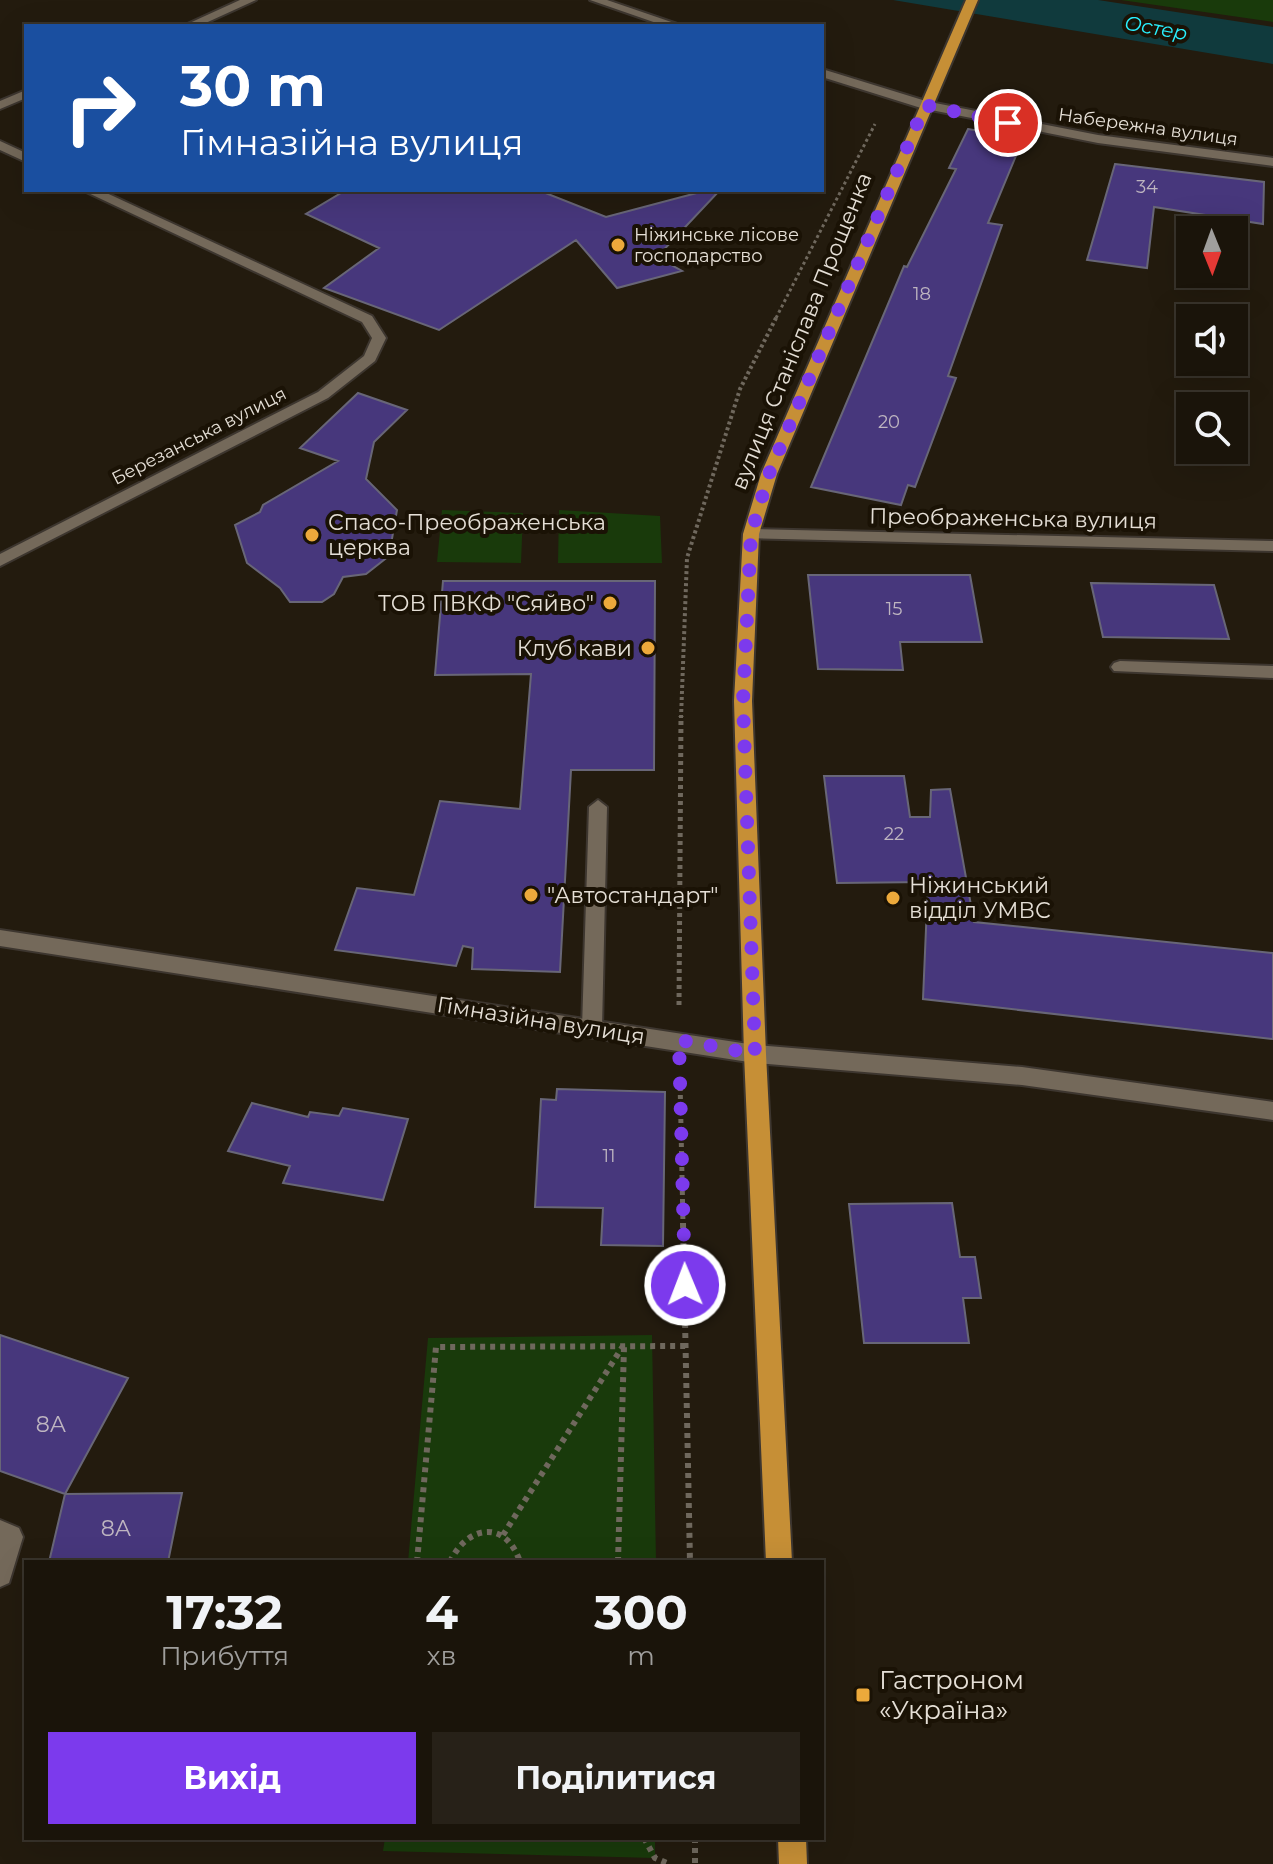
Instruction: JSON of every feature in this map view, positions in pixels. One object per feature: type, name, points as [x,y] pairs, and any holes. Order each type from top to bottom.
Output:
[{"type":"main road","name":"вулиця Станіслава Прощенка","points":[[779,1560],[755,1054],[743,701],[751,534],[769,474],[972,0]]},
{"type":"main road","points":[[792,1840],[793,1864]]},
{"type":"street","points":[[194,24],[250,0]]},
{"type":"street","points":[[596,0],[671,24]]},
{"type":"street","name":"Набережна вулиця","points":[[824,74],[925,105],[984,119],[1273,162]]},
{"type":"street","points":[[0,105],[24,95]]},
{"type":"street","points":[[0,145],[24,157]]},
{"type":"street","name":"Березанська вулиця","points":[[1,559],[323,395],[370,358],[379,338],[367,319],[93,192]]},
{"type":"street","name":"Преображенська вулиця","points":[[751,534],[1273,546]]},
{"type":"street","points":[[1120,667],[1273,672]]},
{"type":"street","points":[[592,1028],[598,807]]},
{"type":"street","name":"Гімназійна вулиця","points":[[0,938],[755,1054],[1022,1076],[1273,1111]]},
{"type":"street","points":[[0,1533],[10,1537],[0,1574]]},
{"type":"path","points":[[679,1040],[690,1560]]},
{"type":"path","points":[[503,1535],[624,1345]]},
{"type":"path","points":[[618,1560],[624,1345]]},
{"type":"path","points":[[417,1560],[436,1347],[686,1346]]},
{"type":"path","points":[[451,1560],[460,1542],[469,1534],[493,1531],[513,1542],[519,1560]]},
{"type":"path","points":[[645,1840],[655,1858],[669,1864]]},
{"type":"path","points":[[695,1840],[695,1864]]},
{"type":"green space","points":[[1121,0],[1273,0],[1273,22]]},
{"type":"green space","points":[[442,510],[523,513],[521,563],[437,562]]},
{"type":"green space","points":[[559,510],[660,516],[662,563],[558,563]]},
{"type":"green space","points":[[652,1335],[656,1560],[408,1560],[428,1338]]},
{"type":"green space","points":[[385,1840],[655,1840],[655,1858],[383,1851]]},
{"type":"water","name":"Остер","points":[[893,0],[1098,0],[1273,27],[1273,64]]},
{"type":"building","points":[[968,129],[1023,139],[988,223],[1002,225],[948,376],[956,378],[915,487],[908,485],[901,505],[811,487],[904,266],[907,267],[956,169],[949,168]]},
{"type":"building","points":[[1115,164],[1264,182],[1263,224],[1248,222],[1248,216],[1212,216],[1154,207],[1147,268],[1087,260]]},
{"type":"building","points":[[343,192],[543,192],[606,217],[700,192],[718,192],[657,257],[682,271],[617,288],[576,240],[439,330],[324,288],[379,248],[306,214]]},
{"type":"building","name":"Спасо-Преображенська церква","points":[[358,393],[407,410],[374,442],[366,479],[397,510],[389,556],[366,574],[343,577],[334,594],[322,602],[290,602],[280,588],[247,563],[235,525],[338,461],[300,448]]},
{"type":"building","points":[[808,575],[970,575],[982,642],[900,642],[903,670],[818,669]]},
{"type":"building","points":[[443,581],[655,581],[654,770],[571,770],[560,972],[472,969],[473,948],[463,946],[456,966],[335,950],[357,888],[414,895],[440,801],[520,809],[531,674],[435,675]]},
{"type":"building","points":[[1091,583],[1214,585],[1229,639],[1103,637]]},
{"type":"building","points":[[824,776],[904,776],[910,817],[930,817],[931,790],[950,789],[974,922],[1273,953],[1273,1039],[923,999],[928,882],[837,883]]},
{"type":"building","points":[[557,1089],[665,1092],[663,1246],[601,1245],[603,1208],[535,1207],[541,1099],[556,1100]]},
{"type":"building","points":[[252,1103],[308,1117],[310,1112],[339,1116],[343,1108],[408,1119],[383,1200],[283,1183],[290,1166],[228,1151]]},
{"type":"building","points":[[952,1203],[960,1257],[975,1257],[981,1298],[963,1298],[969,1343],[864,1343],[849,1204]]},
{"type":"building","points":[[0,1335],[128,1378],[65,1494],[0,1471]]},
{"type":"building","points":[[182,1493],[168,1560],[49,1560],[65,1494]]},
{"type":"place","name":"Ніжинське лісове господарство","points":[[618,245]]},
{"type":"place","name":"Спасо-Преображенська церква","points":[[312,535]]},
{"type":"place","name":"ТОВ ПВКФ \"Сяйво\"","points":[[610,603]]},
{"type":"place","name":"Клуб кави","points":[[648,648]]},
{"type":"place","name":"\"Автостандарт\"","points":[[531,895]]},
{"type":"place","name":"Ніжинський відділ УМВС","points":[[893,898]]},
{"type":"place","name":"Гастроном «Україна»","points":[[863,1695]]},
{"type":"route","points":[[685,1285],[679,1040],[755,1054],[743,701],[751,534],[769,474],[925,105],[1008,123]]}]
